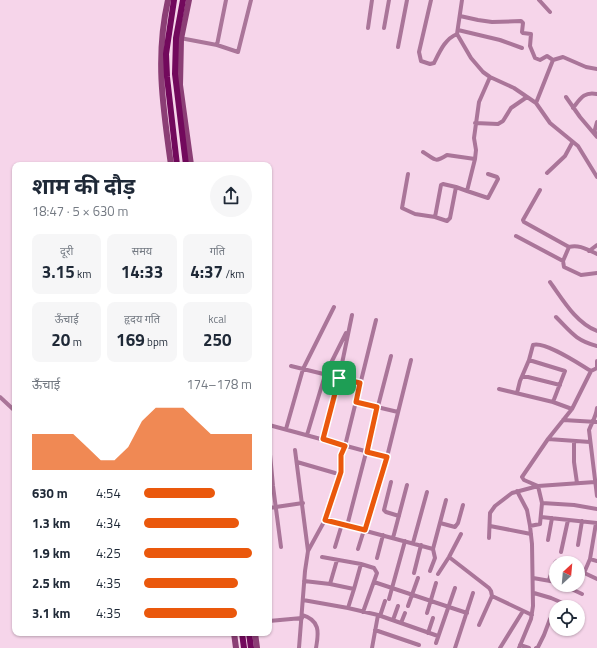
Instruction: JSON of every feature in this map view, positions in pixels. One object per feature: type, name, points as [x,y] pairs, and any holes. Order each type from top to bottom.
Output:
[{"type":"main road","points":[[174,0],[166,54],[167,77],[177,162]]},
{"type":"main road","points":[[182,0],[174,74],[186,162]]},
{"type":"main road","points":[[242,636],[244,648]]},
{"type":"main road","points":[[250,636],[252,648]]},
{"type":"street","points":[[168,0],[161,36],[160,70],[171,162]]},
{"type":"street","points":[[188,0],[178,38],[180,86],[191,162]]},
{"type":"street","points":[[217,45],[226,0]]},
{"type":"street","points":[[178,38],[217,45],[237,52],[239,51],[251,0]]},
{"type":"street","points":[[368,28],[372,0]]},
{"type":"street","points":[[384,28],[389,0]]},
{"type":"street","points":[[398,47],[407,0]]},
{"type":"street","points":[[431,0],[419,52],[421,60],[430,64],[434,63],[443,46],[450,37],[458,32],[500,40],[522,48]]},
{"type":"street","points":[[462,0],[458,32],[471,58],[490,78],[514,88],[536,103],[550,123],[572,143],[578,146],[597,176]]},
{"type":"street","points":[[539,0],[550,12]]},
{"type":"street","points":[[460,16],[492,22],[521,21],[523,23],[522,32],[531,34],[530,46],[535,58],[540,60],[547,56],[553,60]]},
{"type":"street","points":[[553,60],[563,57],[586,67],[597,69]]},
{"type":"street","points":[[536,103],[553,60]]},
{"type":"street","points":[[466,190],[475,159],[475,123],[479,102],[490,78]]},
{"type":"street","points":[[573,108],[584,94],[597,94]]},
{"type":"street","points":[[475,123],[498,124],[502,121],[511,108],[527,97]]},
{"type":"street","points":[[566,97],[573,108],[597,137]]},
{"type":"street","points":[[595,133],[597,122]]},
{"type":"street","points":[[547,173],[564,156],[572,143]]},
{"type":"street","points":[[423,152],[438,160],[450,155],[475,159]]},
{"type":"street","points":[[408,174],[402,208],[415,214],[435,217],[447,221],[456,187]]},
{"type":"street","points":[[435,217],[440,185],[443,184],[456,187],[488,198],[498,178],[488,174]]},
{"type":"street","points":[[540,190],[523,220],[524,222],[569,247],[574,245],[579,246],[597,254]]},
{"type":"street","points":[[516,236],[563,261]]},
{"type":"street","points":[[589,251],[597,245]]},
{"type":"street","points":[[569,247],[563,261],[564,267],[581,275],[597,273]]},
{"type":"street","points":[[550,282],[576,316],[588,327],[597,331]]},
{"type":"street","points":[[286,429],[303,369],[334,308]]},
{"type":"street","points":[[323,439],[339,378],[352,315]]},
{"type":"street","points":[[556,317],[576,337],[585,343],[597,346]]},
{"type":"street","points":[[308,551],[325,520],[341,472],[341,455],[345,446],[376,320]]},
{"type":"street","points":[[307,435],[325,375],[348,330]]},
{"type":"street","points":[[518,393],[520,381],[529,360],[531,349],[535,344],[554,350],[591,371]]},
{"type":"street","points":[[335,547],[345,525],[367,452],[377,407],[391,356]]},
{"type":"street","points":[[358,550],[387,457],[411,360]]},
{"type":"street","points":[[529,360],[564,370],[565,372],[553,402]]},
{"type":"street","points":[[538,486],[524,480],[522,477],[548,439],[572,409],[591,371],[597,368],[597,361]]},
{"type":"street","points":[[291,366],[360,383]]},
{"type":"street","points":[[522,377],[528,376],[560,385]]},
{"type":"street","points":[[499,389],[553,402],[572,409]]},
{"type":"street","points":[[0,397],[12,408]]},
{"type":"street","points":[[356,402],[398,412]]},
{"type":"street","points":[[597,408],[596,416],[589,430],[597,496]]},
{"type":"street","points":[[563,420],[597,422]]},
{"type":"street","points":[[272,426],[387,457]]},
{"type":"street","points":[[548,439],[590,442]]},
{"type":"street","points":[[574,441],[574,462],[577,483]]},
{"type":"street","points":[[295,450],[308,551],[304,581],[299,648]]},
{"type":"street","points":[[297,462],[335,473]]},
{"type":"street","points":[[272,471],[281,547]]},
{"type":"street","points":[[391,482],[384,510],[399,516]]},
{"type":"street","points":[[489,538],[490,512],[492,508],[504,498],[516,492],[538,486],[595,482]]},
{"type":"street","points":[[393,538],[407,485]]},
{"type":"street","points":[[530,526],[540,525],[542,503],[538,486]]},
{"type":"street","points":[[413,543],[427,492]]},
{"type":"street","points":[[516,492],[527,510],[530,526],[534,606],[519,647],[529,648]]},
{"type":"street","points":[[430,571],[435,558],[433,549],[446,500]]},
{"type":"street","points":[[272,508],[303,503]]},
{"type":"street","points":[[542,503],[574,505],[597,509]]},
{"type":"street","points":[[440,523],[455,527],[458,523],[463,505]]},
{"type":"street","points":[[541,517],[597,523],[590,559],[585,571]]},
{"type":"street","points":[[548,540],[552,518]]},
{"type":"street","points":[[325,520],[433,549]]},
{"type":"street","points":[[561,552],[568,520]]},
{"type":"street","points":[[578,545],[582,521]]},
{"type":"street","points":[[490,526],[530,534]]},
{"type":"street","points":[[438,574],[461,534]]},
{"type":"street","points":[[377,558],[384,535]]},
{"type":"street","points":[[372,648],[379,615],[392,588],[405,541]]},
{"type":"street","points":[[414,573],[421,545]]},
{"type":"street","points":[[322,557],[361,564],[377,570],[363,612]]},
{"type":"street","points":[[449,557],[491,591],[492,596],[479,625]]},
{"type":"street","points":[[590,559],[597,561]]},
{"type":"street","points":[[330,584],[337,560]]},
{"type":"street","points":[[348,608],[361,564]]},
{"type":"street","points":[[585,573],[597,578]]},
{"type":"street","points":[[408,606],[418,578]]},
{"type":"street","points":[[532,578],[549,580]]},
{"type":"street","points":[[304,581],[354,589]]},
{"type":"street","points":[[374,582],[467,613]]},
{"type":"street","points":[[427,613],[436,583]]},
{"type":"street","points":[[436,643],[455,588]]},
{"type":"street","points":[[578,592],[582,594]]},
{"type":"street","points":[[455,648],[473,593]]},
{"type":"street","points":[[534,593],[556,600]]},
{"type":"street","points":[[492,596],[532,613]]},
{"type":"street","points":[[303,600],[379,615],[438,636]]},
{"type":"street","points":[[393,620],[398,606]]},
{"type":"street","points":[[500,648],[523,610]]},
{"type":"street","points":[[401,623],[405,613]]},
{"type":"street","points":[[272,621],[302,616],[308,617],[316,625],[319,633],[316,648]]},
{"type":"street","points":[[428,633],[433,618]]},
{"type":"street","points":[[536,648],[544,635],[549,622]]},
{"type":"street","points":[[375,630],[419,645]]},
{"type":"street","points":[[234,636],[236,648]]},
{"type":"street","points":[[255,636],[257,648]]},
{"type":"route","points":[[339,378],[360,383],[356,402],[377,407],[367,452],[387,457],[365,530],[325,520],[341,472],[341,455],[345,446],[323,439],[339,378]]}]
